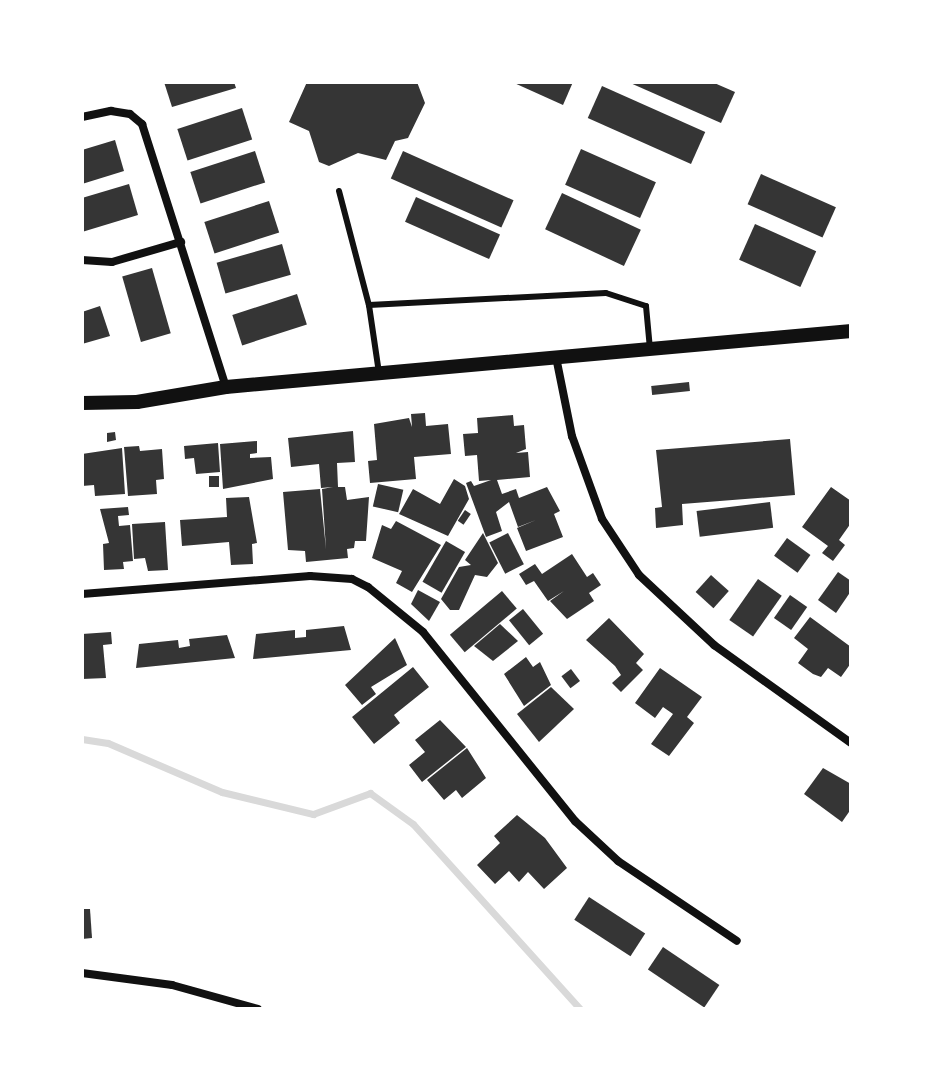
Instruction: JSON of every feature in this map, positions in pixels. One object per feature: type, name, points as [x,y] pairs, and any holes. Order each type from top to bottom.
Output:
[{"type":"street","points":[[82,117],[111,111],[130,114],[142,124],[226,387]]},
{"type":"street","points":[[82,260],[112,262],[181,242]]},
{"type":"street","points":[[82,403],[137,402],[226,387],[851,331]]},
{"type":"street","points":[[556,357],[572,436],[597,505],[639,575],[703,637],[851,743]]},
{"type":"street","points":[[82,594],[310,576],[352,579],[368,587],[423,632],[575,821],[618,861],[737,941]]},
{"type":"street","points":[[82,973],[172,985],[258,1009]]},
{"type":"lane","points":[[339,191],[369,305],[379,373]]},
{"type":"lane","points":[[369,305],[614,294],[646,306],[650,349]]},
{"type":"building","points":[[164,82],[234,82],[236,88],[172,107]]},
{"type":"building","points":[[307,82],[417,82],[425,103],[408,138],[395,141],[386,160],[358,153],[329,166],[319,162],[309,131],[289,122]]},
{"type":"building","points":[[512,82],[573,82],[563,105]]},
{"type":"building","points":[[628,82],[712,82],[735,92],[721,123]]},
{"type":"building","points":[[602,86],[705,132],[691,164],[588,118]]},
{"type":"building","points":[[242,108],[252,139],[188,160],[177,129]]},
{"type":"building","points":[[115,140],[124,171],[82,184],[82,150]]},
{"type":"building","points":[[581,149],[656,182],[640,218],[565,185]]},
{"type":"building","points":[[255,151],[265,182],[201,203],[190,172]]},
{"type":"building","points":[[403,151],[514,200],[501,228],[391,178]]},
{"type":"building","points":[[761,174],[836,207],[822,237],[748,204]]},
{"type":"building","points":[[129,184],[138,215],[82,232],[82,198]]},
{"type":"building","points":[[562,193],[641,230],[624,266],[545,229]]},
{"type":"building","points":[[416,197],[500,234],[489,259],[405,222]]},
{"type":"building","points":[[269,201],[279,232],[215,253],[204,222]]},
{"type":"building","points":[[755,224],[816,251],[800,287],[739,260]]},
{"type":"building","points":[[282,244],[291,275],[225,294],[217,263]]},
{"type":"building","points":[[152,268],[171,333],[141,342],[122,277]]},
{"type":"building","points":[[297,294],[307,324],[242,345],[232,315]]},
{"type":"building","points":[[100,306],[110,336],[82,344],[82,312]]},
{"type":"building","points":[[689,382],[690,391],[652,395],[651,386]]},
{"type":"building","points":[[425,413],[426,426],[448,424],[451,454],[414,457],[416,479],[370,483],[368,461],[377,460],[374,424],[409,418],[412,427],[411,414]]},
{"type":"building","points":[[513,415],[514,426],[524,425],[526,449],[516,453],[528,452],[530,477],[497,480],[502,494],[516,489],[519,498],[547,487],[560,511],[554,514],[563,537],[526,551],[517,528],[536,520],[518,527],[509,502],[496,512],[502,531],[486,537],[466,483],[471,481],[474,486],[491,480],[479,481],[477,455],[465,456],[463,434],[478,433],[477,418]]},
{"type":"building","points":[[353,431],[355,462],[337,463],[338,487],[345,487],[347,500],[369,497],[366,541],[355,541],[354,548],[347,549],[348,558],[306,562],[305,551],[288,550],[283,492],[320,489],[326,549],[322,489],[333,487],[321,488],[319,464],[291,467],[288,438]]},
{"type":"building","points":[[115,432],[116,440],[107,442],[107,433]]},
{"type":"building","points":[[790,439],[795,495],[682,504],[683,525],[656,528],[655,508],[662,507],[656,450]]},
{"type":"building","points":[[257,441],[257,453],[250,454],[250,458],[271,457],[273,479],[223,489],[220,444]]},
{"type":"building","points":[[218,443],[220,472],[196,474],[194,458],[185,459],[184,446]]},
{"type":"building","points":[[139,446],[140,451],[162,449],[164,479],[156,480],[157,494],[128,496],[124,447]]},
{"type":"building","points":[[122,448],[125,494],[95,496],[94,485],[82,486],[82,454]]},
{"type":"building","points":[[209,476],[219,476],[219,487],[209,487]]},
{"type":"building","points":[[454,479],[465,486],[469,499],[448,536],[399,514],[413,489],[440,504]]},
{"type":"building","points":[[378,484],[403,490],[398,512],[373,506]]},
{"type":"building","points":[[831,487],[851,501],[851,523],[839,540],[845,545],[833,561],[822,553],[828,546],[802,527]]},
{"type":"building","points":[[249,497],[257,543],[252,544],[253,564],[231,565],[229,542],[182,546],[180,520],[227,517],[226,498]]},
{"type":"building","points":[[770,502],[773,528],[700,537],[697,511]]},
{"type":"building","points":[[128,507],[129,515],[118,516],[119,526],[130,525],[133,561],[123,562],[124,569],[104,570],[103,544],[109,543],[100,509]]},
{"type":"building","points":[[465,510],[471,514],[464,525],[458,521]]},
{"type":"building","points":[[396,521],[441,545],[412,592],[396,583],[402,571],[372,558],[382,525],[391,529]]},
{"type":"building","points":[[165,522],[168,570],[148,571],[145,558],[134,559],[132,524]]},
{"type":"building","points":[[483,533],[498,563],[487,577],[475,575],[459,610],[450,610],[441,599],[459,567],[471,565],[465,560]]},
{"type":"building","points":[[508,533],[524,564],[505,574],[489,543]]},
{"type":"building","points":[[787,538],[810,555],[798,573],[774,556]]},
{"type":"building","points":[[446,541],[465,552],[442,593],[422,582]]},
{"type":"building","points":[[572,554],[587,577],[593,573],[601,585],[589,593],[594,601],[567,619],[550,601],[564,591],[548,601],[534,581],[526,585],[519,574],[535,564],[542,574]]},
{"type":"building","points":[[838,572],[851,581],[851,591],[836,613],[818,600]]},
{"type":"building","points":[[711,575],[729,591],[713,608],[696,592]]},
{"type":"building","points":[[758,579],[782,596],[753,637],[729,620]]},
{"type":"building","points":[[418,590],[440,602],[429,621],[411,604]]},
{"type":"building","points":[[502,591],[517,609],[465,652],[450,635]]},
{"type":"building","points":[[790,595],[807,607],[791,630],[774,618]]},
{"type":"building","points":[[523,609],[543,634],[529,645],[509,620]]},
{"type":"building","points":[[810,617],[851,647],[851,663],[841,677],[828,668],[821,677],[798,663],[808,649],[794,638]]},
{"type":"building","points":[[609,618],[644,654],[636,663],[643,670],[621,692],[612,683],[621,675],[615,666],[586,640]]},
{"type":"building","points":[[500,624],[518,641],[493,661],[474,646]]},
{"type":"building","points":[[344,626],[351,650],[253,659],[256,634],[295,630],[295,638],[306,637],[306,630]]},
{"type":"building","points":[[111,632],[112,644],[103,645],[106,678],[82,679],[82,634]]},
{"type":"building","points":[[227,635],[235,658],[136,668],[139,644],[178,640],[179,648],[190,646],[189,639]]},
{"type":"building","points":[[395,638],[407,665],[371,687],[376,694],[362,705],[345,685]]},
{"type":"building","points":[[526,657],[533,667],[540,662],[551,685],[524,706],[504,674]]},
{"type":"building","points":[[413,667],[429,687],[394,715],[400,723],[374,744],[352,717]]},
{"type":"building","points":[[660,668],[702,697],[687,717],[694,723],[669,756],[651,744],[673,714],[663,707],[655,718],[635,703]]},
{"type":"building","points":[[571,669],[580,681],[570,688],[561,676]]},
{"type":"building","points":[[551,687],[574,709],[539,742],[517,714]]},
{"type":"building","points":[[440,720],[466,747],[422,782],[409,765],[425,752],[415,740]]},
{"type":"building","points":[[467,748],[486,778],[462,798],[456,790],[444,800],[427,780]]},
{"type":"building","points":[[823,768],[851,784],[851,809],[842,822],[804,794]]},
{"type":"building","points":[[517,815],[545,838],[567,868],[544,889],[528,872],[519,882],[509,871],[495,884],[477,865],[500,843],[494,836]]},
{"type":"building","points":[[589,897],[645,933],[630,956],[574,920]]},
{"type":"building","points":[[82,909],[90,909],[92,938],[82,939]]},
{"type":"building","points":[[663,947],[719,985],[704,1007],[648,969]]},
{"type":"waterway","points":[[82,739],[108,743],[222,792],[313,814],[370,793],[413,824],[580,1009]]}]
